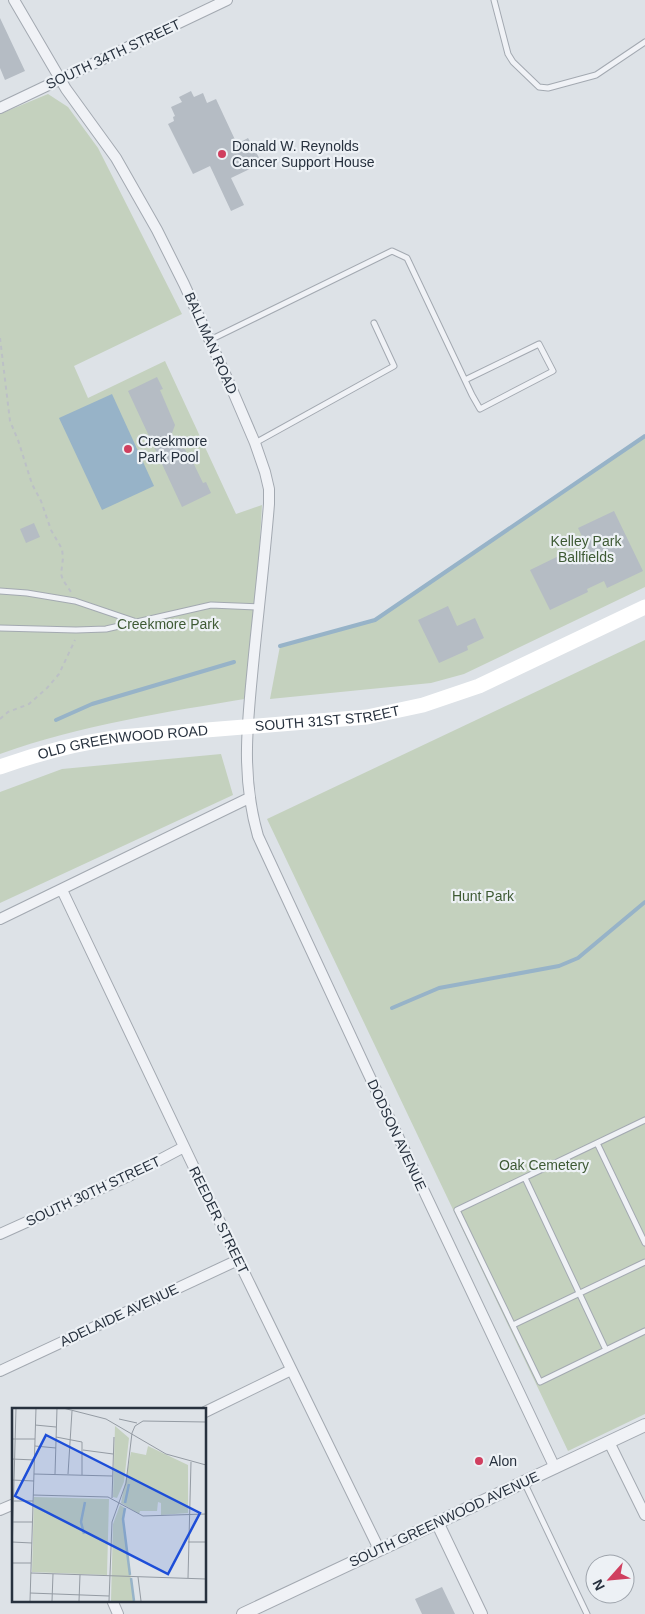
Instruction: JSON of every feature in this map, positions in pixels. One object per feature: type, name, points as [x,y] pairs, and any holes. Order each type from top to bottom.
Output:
[{"type":"main road","name":"SOUTH 31ST STREET","points":[[247,727],[367,717],[423,705],[479,686],[645,608]]},
{"type":"main road","name":"OLD GREENWOOD ROAD","points":[[0,767],[59,748],[89,741],[247,727]]},
{"type":"street","name":"BALLMAN ROAD","points":[[14,0],[66,89],[116,158],[136,192],[184,284],[262,460],[269,489],[270,504],[247,727]]},
{"type":"street","name":"SOUTH 34TH STREET","points":[[0,108],[227,0]]},
{"type":"street","name":"SOUTH 31ST STREET","points":[[247,727],[249,798]]},
{"type":"street","points":[[0,919],[249,798]]},
{"type":"street","name":"DODSON AVENUE","points":[[249,798],[258,836],[264,851],[555,1468]]},
{"type":"street","name":"REEDER STREET","points":[[62,890],[238,1260],[379,1549]]},
{"type":"street","name":"SOUTH 30TH STREET","points":[[0,1234],[131,1174],[184,1147]]},
{"type":"street","name":"ADELAIDE AVENUE","points":[[0,1371],[238,1260]]},
{"type":"street","points":[[206,1412],[291,1370]]},
{"type":"street","name":"SOUTH GREENWOOD AVENUE","points":[[243,1614],[262,1610],[379,1549],[645,1426]]},
{"type":"street","points":[[609,1442],[645,1515]]},
{"type":"street","points":[[0,1510],[12,1505]]},
{"type":"street","points":[[437,1522],[480,1614]]},
{"type":"street","points":[[113,1602],[118,1614]]},
{"type":"lane","points":[[494,0],[508,54],[513,62],[539,87],[548,88],[596,75],[645,42]]},
{"type":"lane","points":[[210,340],[392,251],[408,258],[465,380],[480,410],[553,371],[539,344],[465,380]]},
{"type":"lane","points":[[255,443],[394,366],[374,323]]},
{"type":"lane","points":[[0,591],[27,593],[75,601],[137,622]]},
{"type":"lane","points":[[0,628],[106,629],[211,605],[259,607]]},
{"type":"lane","points":[[645,1120],[457,1210],[540,1382],[645,1331]]},
{"type":"lane","points":[[597,1143],[645,1243]]},
{"type":"lane","points":[[524,1178],[606,1350]]},
{"type":"lane","points":[[513,1325],[645,1262]]},
{"type":"lane","points":[[524,1482],[587,1614]]},
{"type":"path","points":[[0,338],[10,421],[32,484],[41,501],[51,530],[62,549],[61,574],[71,592]]},
{"type":"path","points":[[0,719],[8,712],[29,704],[47,688],[59,674],[75,640]]},
{"type":"green space","name":"Creekmore Park","points":[[48,94],[68,107],[98,148],[182,314],[74,366],[88,398],[165,361],[236,514],[262,505],[251,698],[93,727],[0,754],[0,114]]},
{"type":"green space","name":"Kelley Park Ballfields","points":[[645,436],[645,587],[464,674],[431,683],[270,699],[280,646],[375,620]]},
{"type":"green space","name":"Hunt Park","points":[[645,640],[645,1414],[568,1451],[267,819]]},
{"type":"green space","points":[[221,754],[233,795],[0,903],[0,792],[62,769]]},
{"type":"water","points":[[112,394],[154,486],[102,510],[59,418]]},
{"type":"building","points":[[0,18],[25,71],[5,80],[0,68]]},
{"type":"building","name":"Donald W. Reynolds Cancer Support House","points":[[191,91],[194,97],[203,93],[207,103],[216,99],[237,144],[248,138],[262,163],[231,178],[244,205],[231,211],[210,166],[193,174],[168,124],[174,121],[173,117],[175,116],[171,107],[182,102],[179,97]]},
{"type":"building","points":[[157,377],[163,389],[160,390],[175,425],[172,433],[179,448],[185,449],[188,456],[190,456],[203,483],[206,482],[211,493],[182,507],[128,391]]},
{"type":"building","points":[[614,511],[643,571],[607,588],[604,581],[587,589],[588,592],[550,610],[530,570],[569,551],[572,559],[589,551],[578,528]]},
{"type":"building","points":[[34,523],[40,537],[26,543],[20,529]]},
{"type":"building","points":[[448,606],[457,626],[475,618],[484,638],[467,646],[468,650],[439,663],[418,620]]},
{"type":"building","points":[[442,1587],[455,1614],[422,1614],[415,1599]]},
{"type":"waterway","points":[[280,646],[375,620],[645,436]]},
{"type":"waterway","points":[[56,720],[92,704],[234,662]]},
{"type":"waterway","points":[[392,1008],[439,988],[559,966],[578,958],[645,902]]},
{"type":"place","name":"Donald W. Reynolds Cancer Support House","points":[[222,154]]},
{"type":"place","name":"Creekmore Park Pool","points":[[128,449]]},
{"type":"place","name":"Alon","points":[[479,1461]]},
{"type":"park label","name":"Oak Cemetery","points":[[544,1165]]}]
